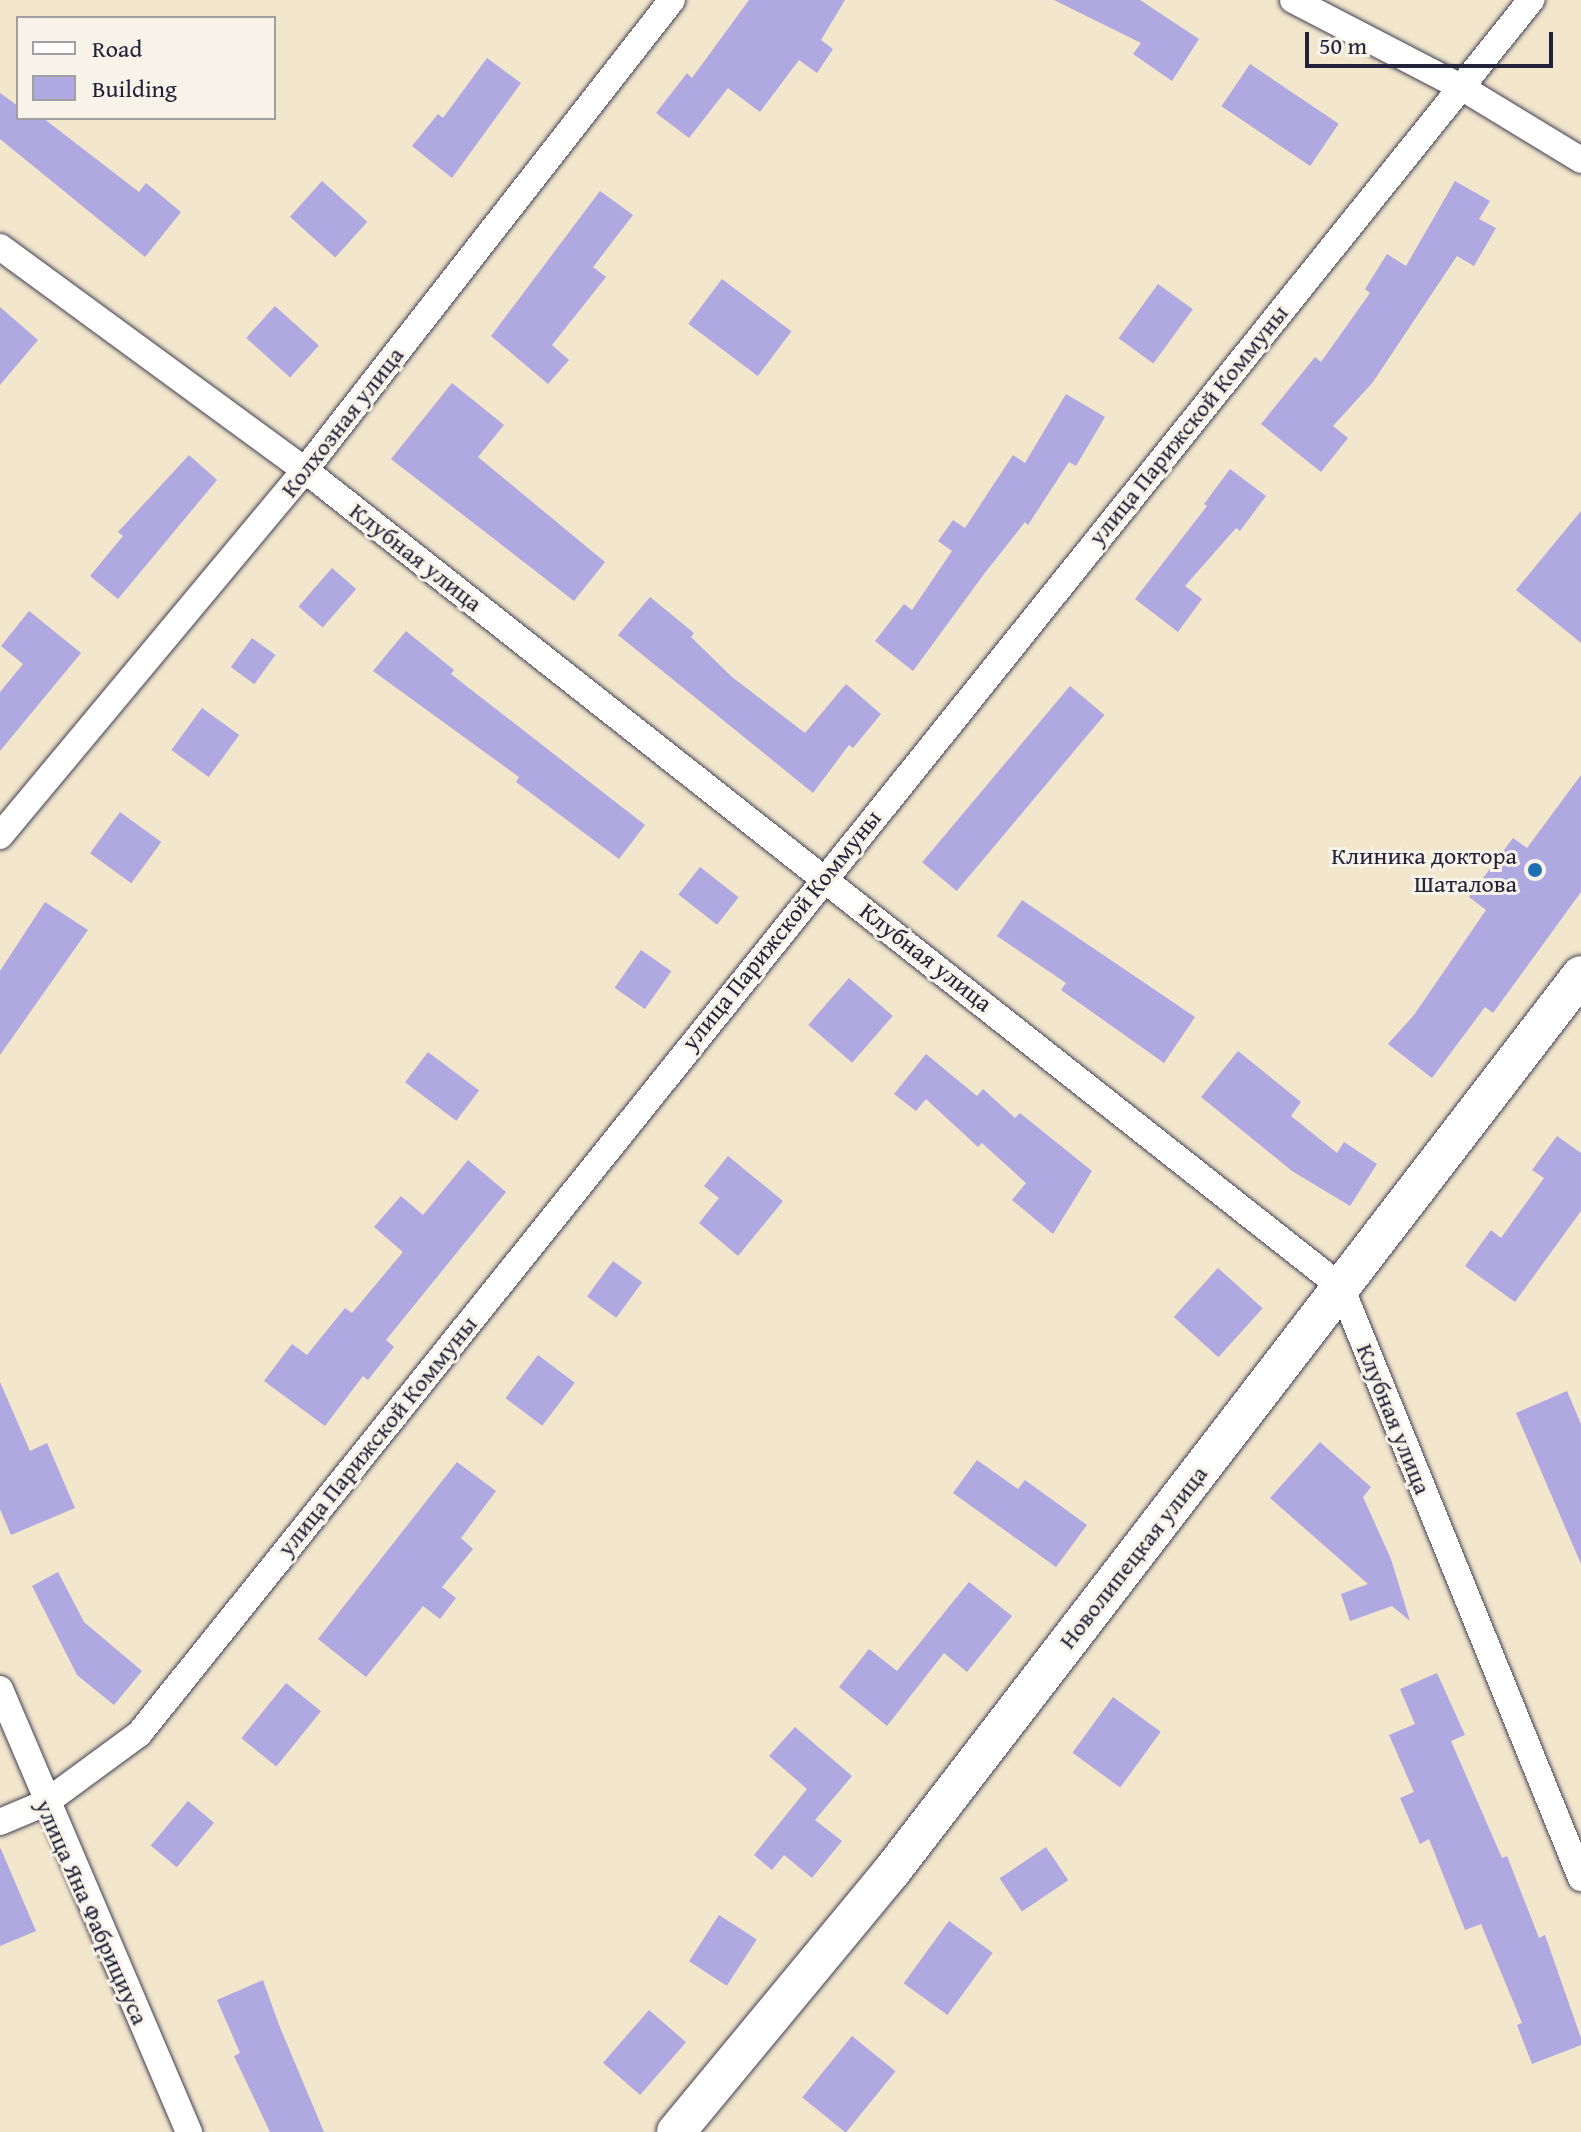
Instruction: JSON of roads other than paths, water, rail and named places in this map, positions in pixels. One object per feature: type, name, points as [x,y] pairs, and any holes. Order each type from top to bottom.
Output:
[{"type":"street","name":"Колхозная улица","points":[[0,836],[305,470],[672,0]]},
{"type":"street","points":[[1293,0],[1461,87],[1581,160]]},
{"type":"street","name":"улица Парижской Коммуны","points":[[0,1822],[45,1803],[139,1734],[824,876],[1531,0]]},
{"type":"street","name":"Клубная улица","points":[[0,247],[305,470],[824,876],[1341,1287],[1581,1878]]},
{"type":"street","name":"Новолипецкая улица","points":[[676,2132],[892,1871],[1581,975]]},
{"type":"street","name":"улица Яна Фабрициуса","points":[[0,1689],[45,1803],[189,2132]]},
{"type":"place","name":"Клиника доктора Шаталова","points":[[1535,870]]}]
